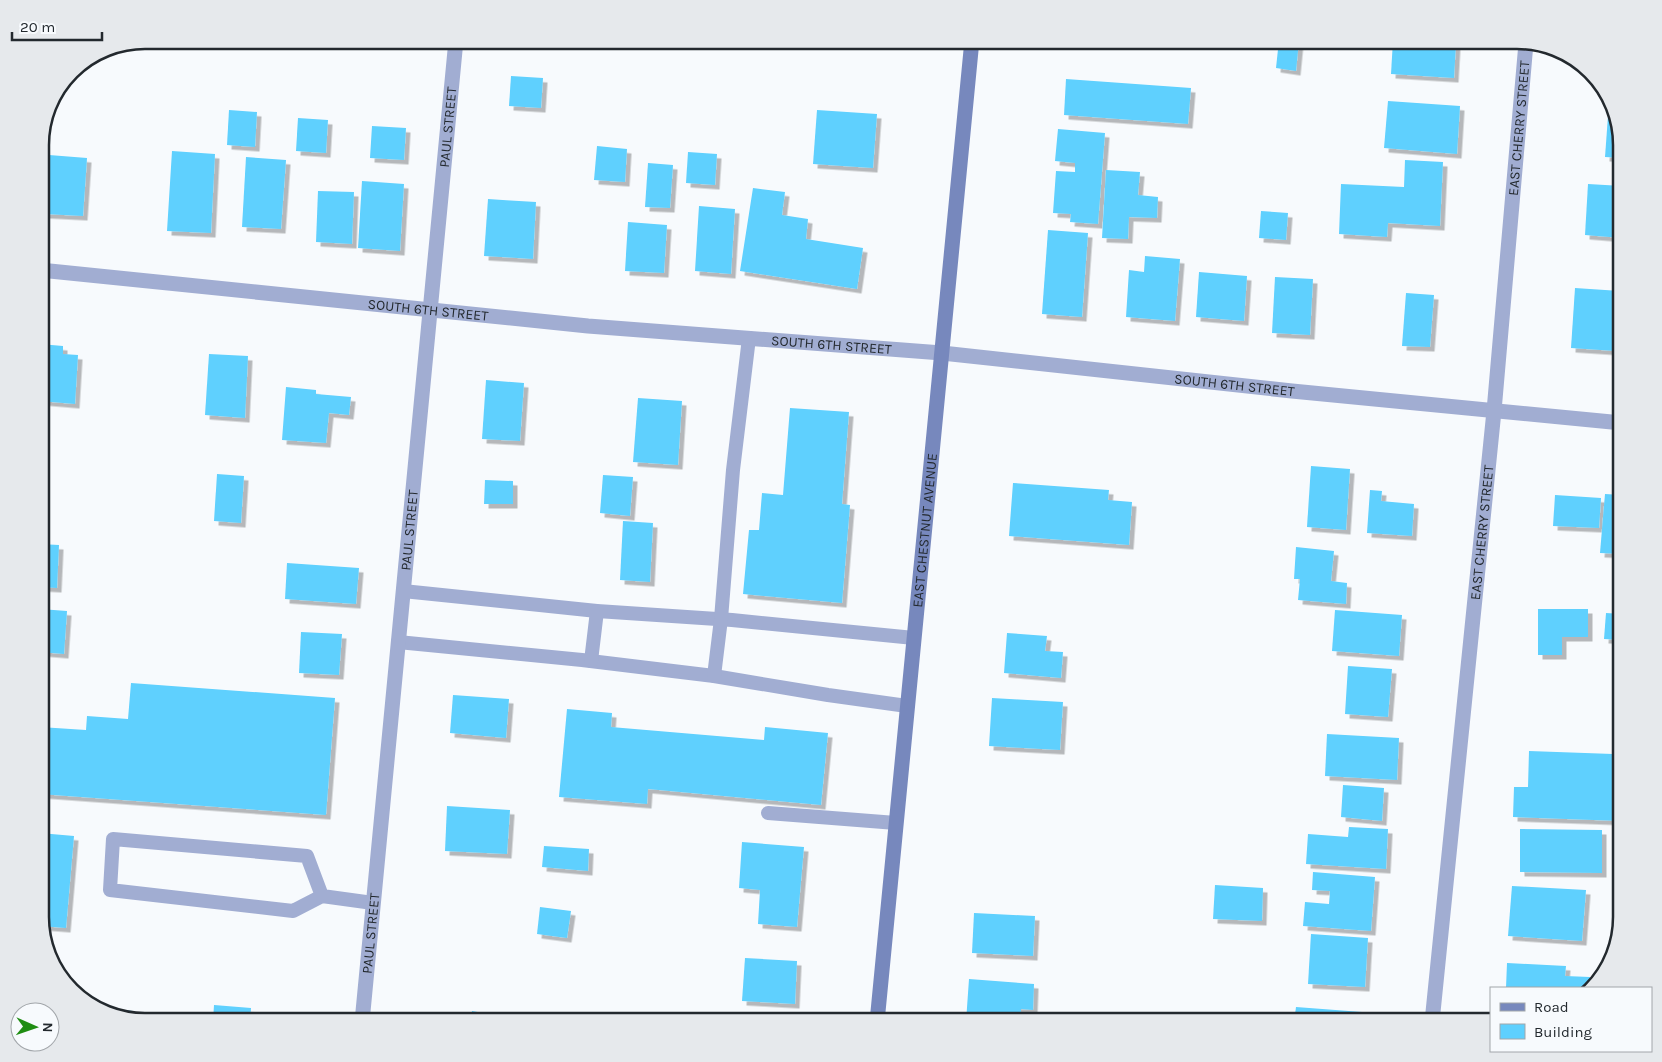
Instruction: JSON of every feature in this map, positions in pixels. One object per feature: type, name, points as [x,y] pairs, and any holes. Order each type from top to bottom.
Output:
[{"type":"street","name":"PAUL STREET","points":[[363,1013],[455,49]]},
{"type":"street","name":"EAST CHESTNUT AVENUE","points":[[878,1013],[971,49]]},
{"type":"street","name":"EAST CHERRY STREET","points":[[1433,1013],[1494,411],[1525,50]]},
{"type":"street","name":"SOUTH 6TH STREET","points":[[49,271],[588,326],[942,353],[1282,390],[1613,422]]},
{"type":"lane","points":[[714,676],[733,470],[749,338]]},
{"type":"lane","points":[[403,591],[597,611],[720,619],[914,638]]},
{"type":"lane","points":[[592,661],[597,611]]},
{"type":"lane","points":[[398,642],[592,661],[714,676],[907,706]]},
{"type":"lane","points":[[768,813],[896,823]]},
{"type":"lane","points":[[322,896],[307,856],[113,839],[110,890],[293,911],[322,896],[373,903]]},
{"type":"building","points":[[1278,49],[1298,49],[1296,71],[1276,68]]},
{"type":"building","points":[[1392,49],[1456,49],[1454,78],[1391,74]]},
{"type":"building","points":[[511,76],[543,78],[541,108],[509,106]]},
{"type":"building","points":[[1066,79],[1191,88],[1188,124],[1064,115]]},
{"type":"building","points":[[1388,101],[1460,106],[1457,154],[1384,148]]},
{"type":"building","points":[[229,110],[257,112],[255,147],[227,145]]},
{"type":"building","points":[[817,110],[877,114],[873,168],[813,164]]},
{"type":"building","points":[[1608,116],[1612,133],[1613,157],[1605,157]]},
{"type":"building","points":[[298,118],[328,120],[326,153],[296,151]]},
{"type":"building","points":[[372,126],[406,128],[404,160],[370,158]]},
{"type":"building","points":[[1058,129],[1105,133],[1098,224],[1070,222],[1071,214],[1053,213],[1056,171],[1075,172],[1075,163],[1055,161]]},
{"type":"building","points":[[597,146],[627,149],[625,182],[594,180]]},
{"type":"building","points":[[172,151],[215,154],[211,233],[167,231]]},
{"type":"building","points":[[688,152],[717,154],[715,185],[686,183]]},
{"type":"building","points":[[49,155],[87,158],[83,216],[49,214]]},
{"type":"building","points":[[246,157],[286,160],[281,229],[242,227]]},
{"type":"building","points":[[1405,160],[1443,162],[1440,226],[1388,223],[1387,237],[1339,234],[1341,184],[1404,187]]},
{"type":"building","points":[[648,163],[673,165],[670,208],[645,207]]},
{"type":"building","points":[[1106,170],[1140,172],[1138,195],[1158,197],[1157,218],[1129,217],[1128,239],[1102,238]]},
{"type":"building","points":[[362,181],[404,184],[400,251],[358,248]]},
{"type":"building","points":[[1588,184],[1613,185],[1613,237],[1585,235]]},
{"type":"building","points":[[753,188],[785,192],[782,215],[808,219],[806,239],[863,248],[857,289],[740,271]]},
{"type":"building","points":[[318,191],[354,192],[352,244],[316,242]]},
{"type":"building","points":[[488,199],[536,202],[533,259],[484,256]]},
{"type":"building","points":[[699,206],[735,209],[731,274],[695,271]]},
{"type":"building","points":[[1261,211],[1288,213],[1286,240],[1259,238]]},
{"type":"building","points":[[628,222],[667,225],[664,273],[625,271]]},
{"type":"building","points":[[1048,230],[1088,233],[1082,317],[1042,314]]},
{"type":"building","points":[[1145,256],[1180,259],[1175,321],[1126,317],[1129,270],[1144,272]]},
{"type":"building","points":[[1199,272],[1247,276],[1244,321],[1196,317]]},
{"type":"building","points":[[1275,277],[1313,279],[1310,335],[1272,333]]},
{"type":"building","points":[[1575,288],[1613,291],[1613,351],[1571,348]]},
{"type":"building","points":[[1406,293],[1434,295],[1430,347],[1402,346]]},
{"type":"building","points":[[49,345],[63,346],[63,354],[78,355],[75,404],[49,402]]},
{"type":"building","points":[[209,354],[248,356],[245,418],[205,415]]},
{"type":"building","points":[[486,380],[524,383],[520,441],[482,439]]},
{"type":"building","points":[[286,387],[316,390],[316,394],[351,397],[349,415],[329,413],[326,443],[282,440]]},
{"type":"building","points":[[638,398],[682,401],[678,465],[633,462]]},
{"type":"building","points":[[790,408],[849,412],[842,504],[850,505],[842,603],[743,594],[749,530],[759,530],[762,493],[783,495]]},
{"type":"building","points":[[1311,466],[1350,469],[1346,530],[1307,527]]},
{"type":"building","points":[[217,474],[244,476],[241,523],[214,521]]},
{"type":"building","points":[[603,475],[633,477],[630,516],[600,513]]},
{"type":"building","points":[[485,480],[513,481],[513,504],[484,504]]},
{"type":"building","points":[[1013,483],[1109,490],[1108,500],[1132,502],[1129,545],[1009,536]]},
{"type":"building","points":[[1370,490],[1382,491],[1381,501],[1414,504],[1412,536],[1367,533]]},
{"type":"building","points":[[1605,494],[1613,494],[1613,554],[1600,553]]},
{"type":"building","points":[[1555,495],[1601,498],[1599,528],[1553,526]]},
{"type":"building","points":[[623,521],[653,523],[650,582],[620,580]]},
{"type":"building","points":[[49,544],[59,545],[57,588],[49,588]]},
{"type":"building","points":[[1296,547],[1334,551],[1331,581],[1347,583],[1346,604],[1298,600],[1300,579],[1294,579]]},
{"type":"building","points":[[287,563],[359,568],[356,604],[285,599]]},
{"type":"building","points":[[1538,609],[1588,609],[1588,637],[1562,637],[1562,655],[1538,655]]},
{"type":"building","points":[[49,610],[67,611],[64,654],[49,653]]},
{"type":"building","points":[[1335,610],[1402,615],[1399,656],[1332,651]]},
{"type":"building","points":[[1606,613],[1613,613],[1613,640],[1604,639]]},
{"type":"building","points":[[301,632],[342,634],[339,675],[299,673]]},
{"type":"building","points":[[1007,633],[1047,636],[1045,651],[1063,652],[1061,678],[1004,673]]},
{"type":"building","points":[[1348,666],[1392,669],[1388,717],[1345,714]]},
{"type":"building","points":[[131,683],[335,698],[326,815],[49,795],[49,728],[86,730],[87,716],[128,719]]},
{"type":"building","points":[[453,695],[509,699],[506,738],[450,733]]},
{"type":"building","points":[[992,698],[1063,702],[1060,750],[989,746]]},
{"type":"building","points":[[567,709],[612,713],[611,727],[764,740],[765,727],[828,733],[821,805],[648,789],[647,804],[559,797]]},
{"type":"building","points":[[1327,734],[1399,738],[1397,780],[1325,776]]},
{"type":"building","points":[[1529,751],[1613,754],[1613,821],[1513,817],[1514,787],[1528,787]]},
{"type":"building","points":[[1343,785],[1384,788],[1382,821],[1341,817]]},
{"type":"building","points":[[447,806],[510,810],[507,854],[445,851]]},
{"type":"building","points":[[1349,827],[1388,829],[1386,869],[1306,864],[1308,834],[1348,837]]},
{"type":"building","points":[[1520,829],[1602,830],[1602,873],[1520,872]]},
{"type":"building","points":[[49,834],[74,836],[66,928],[50,927]]},
{"type":"building","points":[[742,842],[804,847],[797,927],[758,924],[760,890],[739,888]]},
{"type":"building","points":[[544,846],[589,849],[588,871],[542,867]]},
{"type":"building","points":[[1313,872],[1375,877],[1371,931],[1303,926],[1305,902],[1329,904],[1330,891],[1312,890]]},
{"type":"building","points":[[1215,885],[1263,888],[1262,921],[1213,919]]},
{"type":"building","points":[[1512,886],[1586,890],[1582,941],[1508,936]]},
{"type":"building","points":[[540,907],[571,911],[567,938],[537,934]]},
{"type":"building","points":[[974,913],[1035,916],[1033,956],[972,953]]},
{"type":"building","points":[[1311,934],[1368,938],[1365,987],[1308,984]]},
{"type":"building","points":[[745,958],[797,961],[795,1004],[742,1001]]},
{"type":"building","points":[[1507,963],[1566,966],[1565,976],[1590,977],[1582,987],[1506,987]]},
{"type":"building","points":[[969,979],[1034,984],[1033,1010],[1021,1009],[1021,1013],[967,1013]]},
{"type":"building","points":[[214,1005],[251,1008],[251,1013],[214,1013]]},
{"type":"building","points":[[1296,1007],[1362,1012],[1362,1013],[1295,1013]]}]
